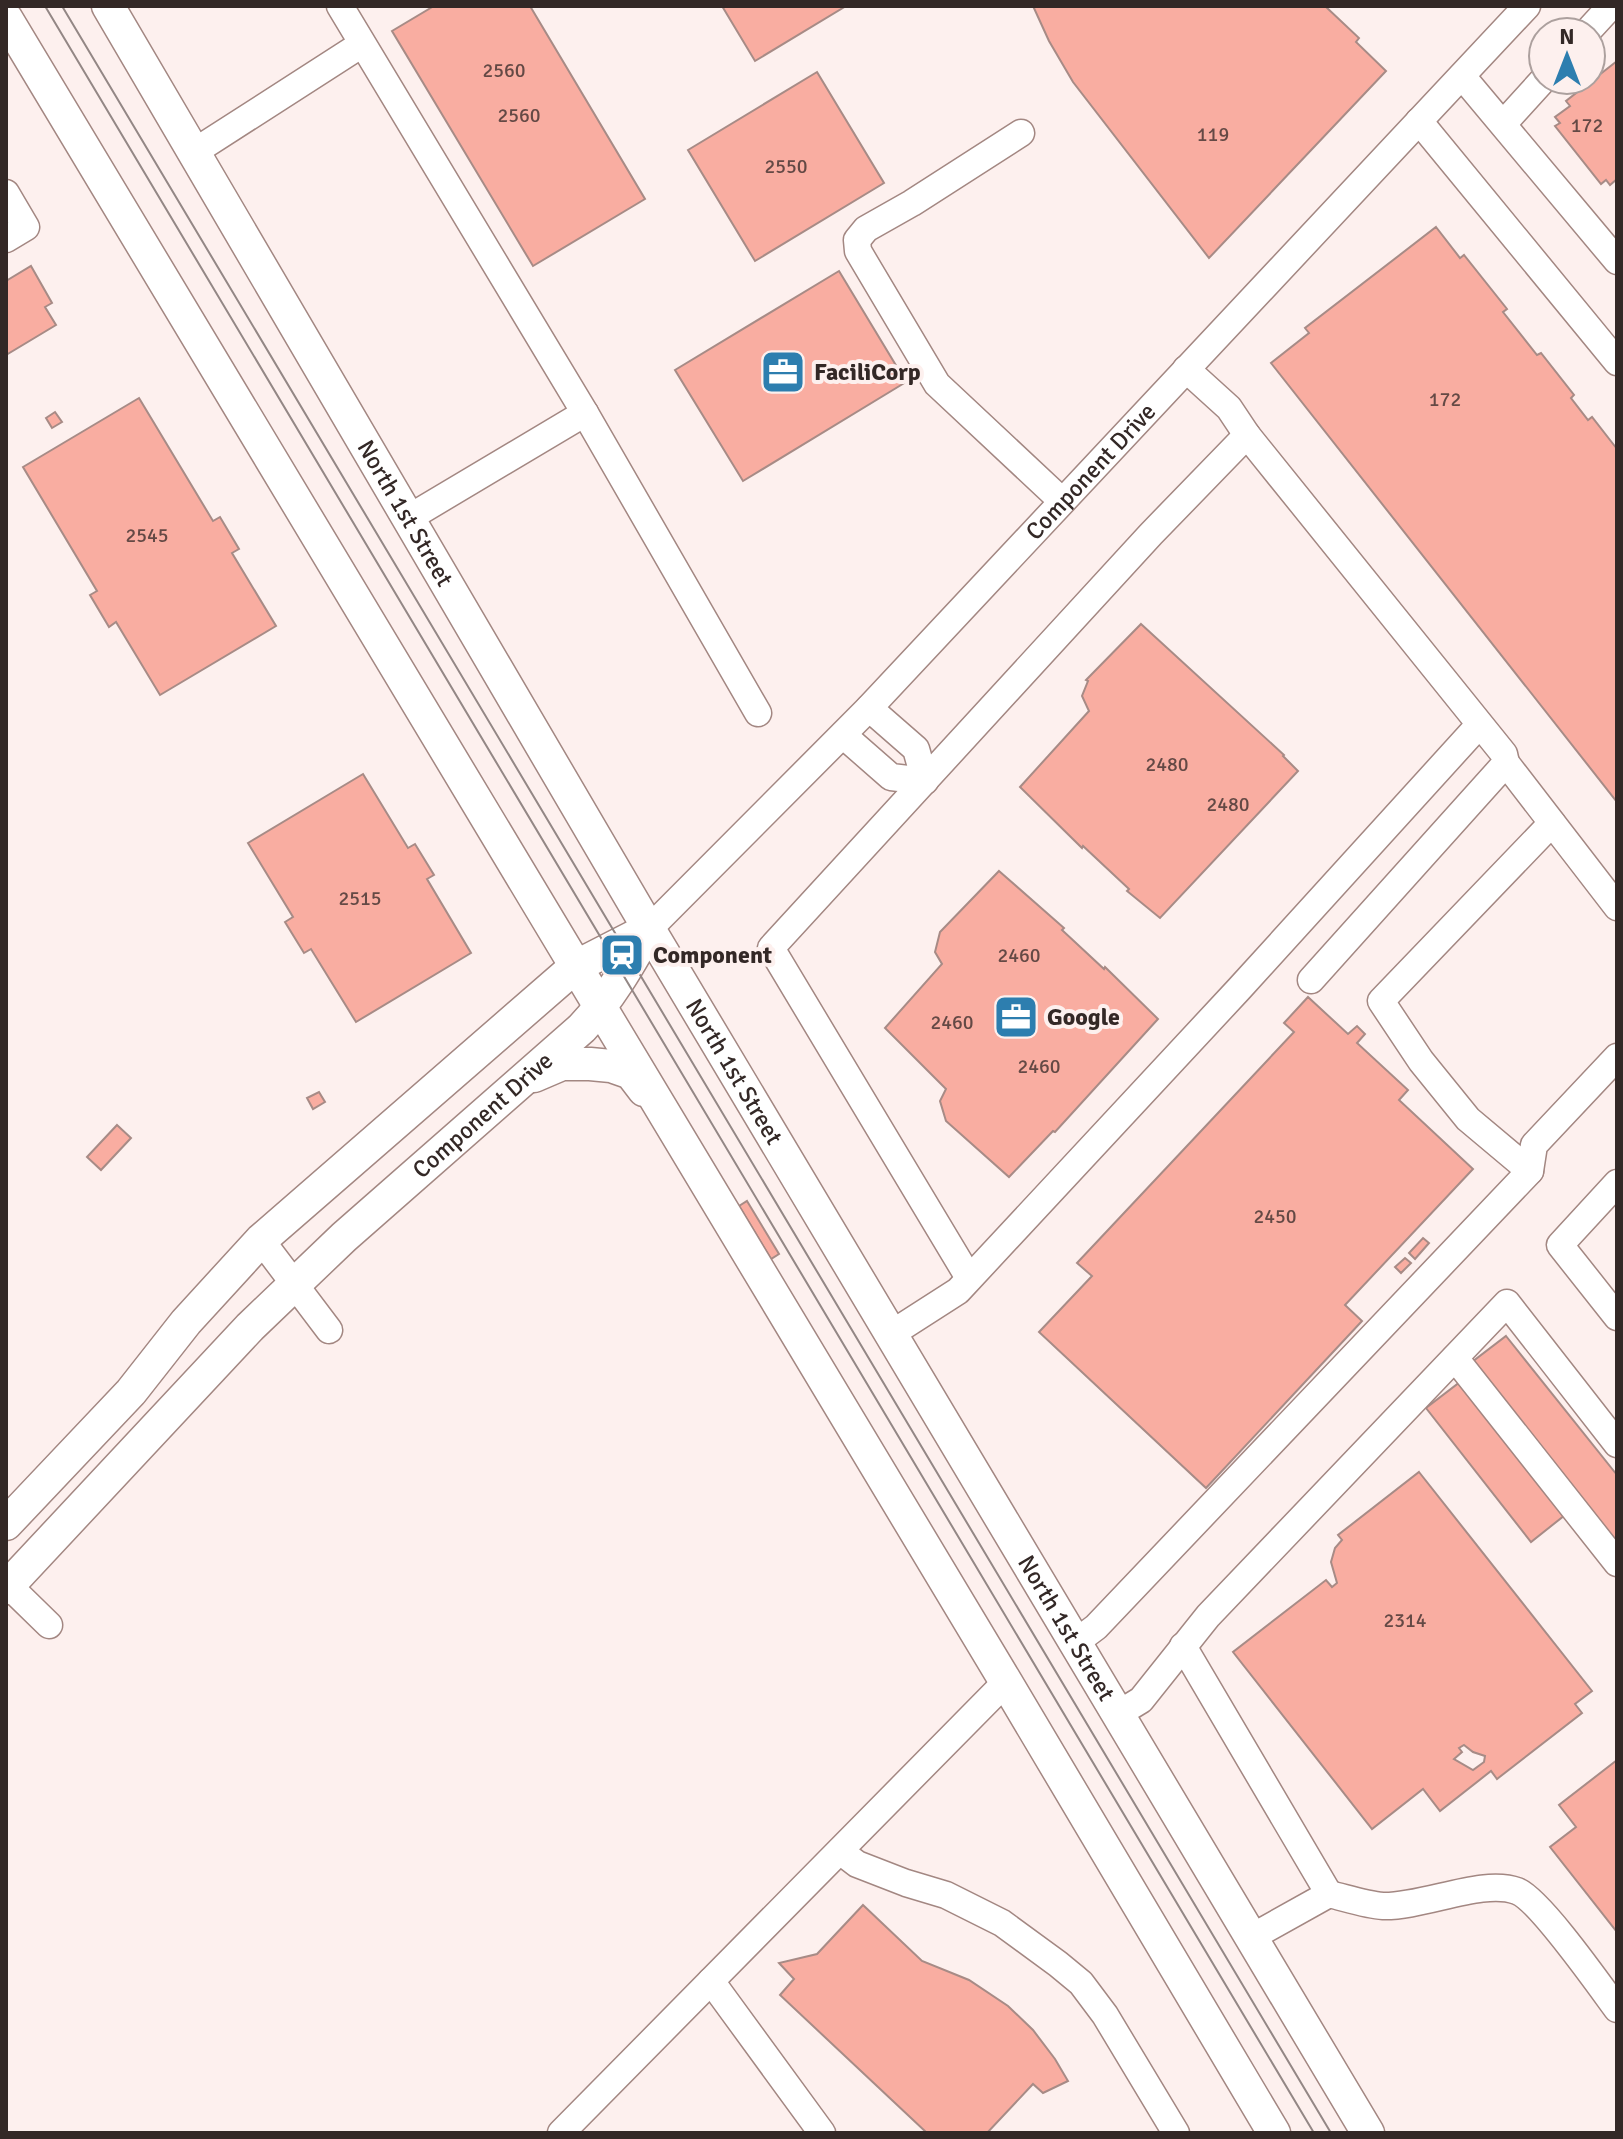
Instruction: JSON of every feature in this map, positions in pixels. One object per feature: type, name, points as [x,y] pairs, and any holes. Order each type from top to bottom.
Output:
[{"type":"main road","name":"North 1st Street","points":[[108,6],[649,929],[1368,2133]]},
{"type":"main road","points":[[6,18],[15,51],[667,1118],[1274,2133]]},
{"type":"main road","name":"Component Drive","points":[[6,1524],[131,1392],[186,1322],[261,1240],[575,967],[649,929]]},
{"type":"main road","name":"Component Drive","points":[[7,1586],[250,1327],[354,1229],[551,1057],[600,1008],[623,976],[649,929]]},
{"type":"main road","points":[[523,1080],[562,1064],[611,1066],[631,1073],[667,1118]]},
{"type":"street","points":[[340,6],[585,413],[758,713]]},
{"type":"street","name":"Component Drive","points":[[649,929],[869,708],[1527,6]]},
{"type":"street","points":[[194,152],[362,44]]},
{"type":"street","points":[[1462,76],[1617,261]]},
{"type":"street","points":[[1504,123],[1528,96]]},
{"type":"street","points":[[1419,121],[1617,362]]},
{"type":"street","points":[[1021,133],[866,229],[857,240],[858,251],[937,384],[1062,501]]},
{"type":"street","points":[[6,193],[26,227],[6,239]]},
{"type":"street","points":[[1186,369],[1229,408],[1247,435],[1504,754],[1506,763],[1617,907]]},
{"type":"street","points":[[407,519],[585,413]]},
{"type":"street","points":[[969,1278],[771,948],[1170,514],[1247,435]]},
{"type":"street","points":[[869,708],[916,749],[925,781]]},
{"type":"street","points":[[891,1334],[958,1291],[1479,725]]},
{"type":"street","points":[[843,735],[891,777],[925,781]]},
{"type":"street","points":[[1311,980],[1506,763]]},
{"type":"street","points":[[1530,1171],[1468,1119],[1421,1061],[1381,1001],[1552,823]]},
{"type":"street","points":[[1076,1642],[1096,1627],[1530,1171],[1534,1145],[1617,1057]]},
{"type":"street","points":[[1617,1183],[1560,1245],[1617,1317]]},
{"type":"street","points":[[261,1240],[329,1330]]},
{"type":"street","points":[[1118,1714],[1141,1700],[1208,1616],[1507,1303],[1617,1444]]},
{"type":"street","points":[[1455,1358],[1617,1563]]},
{"type":"street","points":[[7,1586],[49,1625]]},
{"type":"street","points":[[1183,1646],[1329,1894]]},
{"type":"street","points":[[561,2133],[1006,1682]]},
{"type":"street","points":[[840,1851],[857,1864],[946,1895],[1002,1923],[1081,1983],[1105,2015],[1176,2133]]},
{"type":"street","points":[[1252,1937],[1329,1894],[1382,1906],[1429,1902],[1486,1887],[1519,1891],[1549,1921],[1617,2009]]},
{"type":"street","points":[[711,1981],[822,2133]]},
{"type":"building","points":[[434,6],[530,6],[645,199],[533,266],[392,31]]},
{"type":"building","points":[[722,6],[846,6],[755,61]]},
{"type":"building","points":[[1033,6],[1325,6],[1359,38],[1356,42],[1386,71],[1209,258],[1073,82]]},
{"type":"building","points":[[1617,61],[1617,179],[1610,185],[1606,180],[1601,184],[1555,126],[1560,123],[1555,117],[1570,106],[1566,101],[1572,96],[1607,96],[1607,69]]},
{"type":"building","points":[[817,72],[884,183],[755,261],[688,150]]},
{"type":"building","points":[[1436,227],[1460,258],[1464,255],[1507,309],[1503,312],[1537,355],[1541,353],[1574,395],[1571,398],[1588,420],[1592,417],[1617,449],[1617,802],[1271,363],[1309,333],[1305,328]]},
{"type":"building","points":[[31,266],[52,303],[45,307],[56,325],[6,355],[6,281]]},
{"type":"building","points":[[839,271],[906,382],[743,481],[675,370]]},
{"type":"building","points":[[139,398],[213,521],[220,517],[239,549],[232,553],[276,626],[160,695],[116,622],[109,627],[90,595],[97,591],[23,467]]},
{"type":"building","points":[[55,412],[62,422],[52,428],[46,418]]},
{"type":"building","points":[[1141,624],[1298,771],[1160,918],[1127,891],[1129,889],[1020,787],[1089,711],[1082,696],[1086,680]]},
{"type":"building","points":[[363,774],[408,848],[415,844],[434,875],[427,879],[471,953],[356,1022],[311,949],[304,953],[285,922],[293,917],[248,843]]},
{"type":"building","points":[[999,871],[1064,928],[1062,930],[1158,1019],[1055,1132],[1009,1177],[946,1121],[940,1101],[946,1089],[885,1028],[942,964],[935,952],[940,932]]},
{"type":"building","points":[[1308,997],[1348,1034],[1357,1026],[1365,1034],[1357,1043],[1408,1090],[1399,1100],[1473,1169],[1345,1305],[1362,1321],[1206,1488],[1039,1332],[1092,1276],[1077,1263],[1294,1032],[1284,1023]]},
{"type":"building","points":[[319,1092],[325,1102],[313,1109],[307,1098]]},
{"type":"building","points":[[117,1125],[131,1138],[101,1170],[87,1157]]},
{"type":"building","points":[[747,1201],[779,1254],[771,1259],[739,1206]]},
{"type":"building","points":[[1423,1238],[1429,1243],[1415,1259],[1409,1253]]},
{"type":"building","points":[[1405,1258],[1411,1263],[1401,1273],[1395,1267]]},
{"type":"building","points":[[1506,1336],[1617,1475],[1617,1544],[1472,1362]]},
{"type":"building","points":[[1460,1382],[1565,1515],[1531,1542],[1426,1408]]},
{"type":"building","points":[[1419,1472],[1592,1691],[1575,1704],[1582,1713],[1497,1779],[1491,1771],[1440,1811],[1423,1789],[1372,1829],[1233,1652],[1326,1580],[1332,1587],[1337,1583],[1331,1562],[1335,1548],[1342,1540],[1338,1535]],"holes":[[[1464,1745],[1485,1756],[1484,1762],[1473,1770],[1454,1759],[1462,1752],[1459,1748]]]},
{"type":"building","points":[[1617,1760],[1617,1932],[1550,1847],[1576,1827],[1559,1805]]},
{"type":"building","points":[[863,1905],[922,1961],[969,1980],[1008,2006],[1033,2030],[1068,2081],[1043,2093],[1033,2084],[987,2133],[927,2133],[780,1995],[794,1979],[779,1963],[817,1954]]},
{"type":"tram line","points":[[45,6],[1314,2133]]},
{"type":"tram line","points":[[62,6],[1331,2133]]},
{"type":"place","name":"FaciliCorp","points":[[783,372]]},
{"type":"place","name":"Component","points":[[622,955]]},
{"type":"place","name":"Google","points":[[1016,1017]]}]
